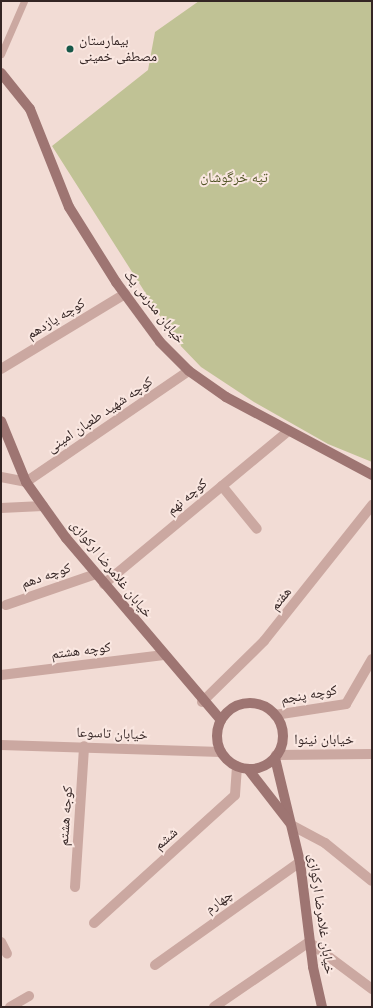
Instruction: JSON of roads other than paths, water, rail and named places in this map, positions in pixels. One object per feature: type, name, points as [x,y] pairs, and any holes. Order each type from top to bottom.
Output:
[{"type":"street","name":"خیابان مدرس یک","points":[[1,74],[30,109],[69,207],[125,294],[160,342],[189,371],[287,432],[372,476]]},
{"type":"street","name":"کوچه یازدهم","points":[[1,369],[125,294]]},
{"type":"street","name":"کوچه شهید طعبان امینی","points":[[26,482],[189,371]]},
{"type":"street","name":"خیابان غلامرضا ارکوازی","points":[[1,421],[26,482],[43,506],[104,584],[202,702],[221,720]]},
{"type":"street","name":"کوچه نهم","points":[[104,584],[287,432]]},
{"type":"street","points":[[1,477],[26,482]]},
{"type":"street","points":[[222,486],[257,529]]},
{"type":"street","points":[[1,508],[43,506]]},
{"type":"street","name":"هفتم","points":[[202,702],[264,641],[372,506]]},
{"type":"street","name":"کوچه دهم","points":[[6,605],[96,574]]},
{"type":"street","name":"کوچه هشتم","points":[[1,675],[164,655]]},
{"type":"street","name":"کوچه پنجم","points":[[275,715],[346,704],[372,659]]},
{"type":"street","points":[[246,703],[267,708],[275,715],[282,734],[276,756],[259,767],[248,769],[237,766],[221,752],[217,731],[221,720],[227,712],[246,703]]},
{"type":"street","name":"خیابان تاسوعا","points":[[1,745],[84,746],[221,752]]},
{"type":"street","name":"کوجه هشتم","points":[[75,887],[84,746]]},
{"type":"street","name":"خیابان نینوا","points":[[276,756],[372,754]]},
{"type":"street","name":"خیابان غلامرضا ارکوازی","points":[[276,756],[300,862],[309,942],[322,1007]]},
{"type":"street","name":"ششم","points":[[94,923],[235,795],[237,766]]},
{"type":"street","name":"خیابان غلامرضا ارکوازی","points":[[248,769],[293,826]]},
{"type":"street","points":[[293,826],[325,843],[372,881]]},
{"type":"street","name":"چهارم","points":[[155,964],[300,862]]},
{"type":"street","points":[[1,942],[7,954]]},
{"type":"street","points":[[214,1007],[309,942],[372,989]]},
{"type":"street","points":[[10,1007],[29,996]]},
{"type":"lane","points":[[1,54],[24,1]]},
{"type":"place","name":"بیمارستان مصطفی خمینی","points":[[70,49]]},
{"type":"park label","name":"تپه خرگوشان","points":[[234,178]]}]
